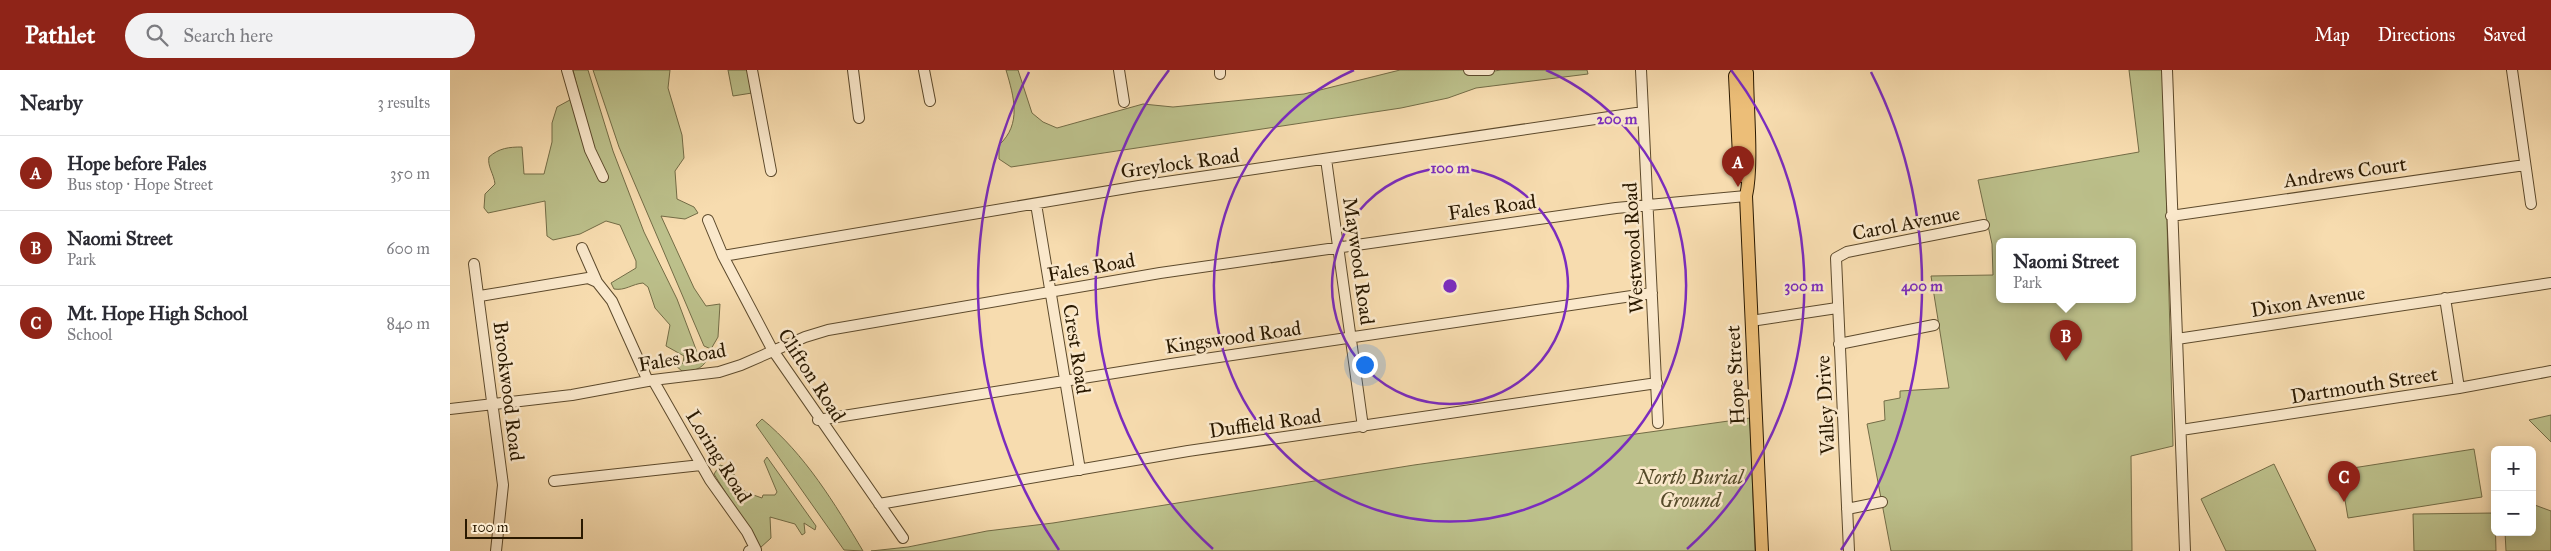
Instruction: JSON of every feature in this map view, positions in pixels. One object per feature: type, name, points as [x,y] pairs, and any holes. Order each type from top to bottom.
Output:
[{"type":"main road","name":"Hope Street","points":[[1739,70],[1735,76],[1738,146],[1741,188],[1746,196]]},
{"type":"main road","name":"Hope Street","points":[[1745,70],[1748,154],[1746,196],[1762,551]]},
{"type":"street","points":[[567,70],[590,150],[603,177]]},
{"type":"street","points":[[752,70],[771,171]]},
{"type":"street","points":[[853,70],[859,118]]},
{"type":"street","points":[[924,70],[930,101]]},
{"type":"street","points":[[1119,70],[1124,102]]},
{"type":"street","points":[[1469,70],[1489,70]]},
{"type":"street","name":"Westwood Road","points":[[1641,70],[1658,423]]},
{"type":"street","points":[[2167,70],[2185,551]]},
{"type":"street","points":[[2512,70],[2531,204]]},
{"type":"street","name":"Greylock Road","points":[[723,256],[1036,204],[1643,112]]},
{"type":"street","name":"Maywood Road","points":[[1326,160],[1363,427]]},
{"type":"street","name":"Andrews Court","points":[[2171,216],[2525,165]]},
{"type":"street","name":"Fales Road","points":[[450,409],[572,395],[651,381],[719,372],[741,365],[772,349],[805,337],[841,328],[1160,273],[1647,204],[1746,196]]},
{"type":"street","name":"Crest Road","points":[[1036,204],[1080,470]]},
{"type":"street","name":"Clifton Road","points":[[708,220],[723,256],[772,349],[818,420],[903,538]]},
{"type":"street","name":"Carol Avenue","points":[[1836,258],[1847,252],[1984,225]]},
{"type":"street","name":"Loring Road","points":[[582,248],[598,282],[612,301],[651,381],[701,465],[747,532],[753,551]]},
{"type":"street","name":"Valley Drive","points":[[1836,258],[1849,551]]},
{"type":"street","name":"Brookwood Road","points":[[474,264],[480,296],[503,485],[496,551]]},
{"type":"street","points":[[480,296],[588,278],[598,282]]},
{"type":"street","name":"Dixon Avenue","points":[[2177,339],[2551,283]]},
{"type":"street","name":"Kingswood Road","points":[[818,420],[1064,380],[1652,293]]},
{"type":"street","points":[[2445,298],[2459,388]]},
{"type":"street","points":[[1752,321],[1837,308]]},
{"type":"street","points":[[1839,344],[1934,325]]},
{"type":"street","name":"Dartmouth Street","points":[[2181,430],[2459,388],[2551,371]]},
{"type":"street","name":"Duffield Road","points":[[879,504],[1188,451],[1363,427],[1657,382]]},
{"type":"street","points":[[554,481],[701,465]]},
{"type":"street","points":[[1847,509],[1882,502]]},
{"type":"green space","points":[[573,70],[588,70],[613,151],[644,232],[677,299],[697,352],[707,360],[696,369],[682,371],[676,366],[683,363],[684,356],[666,346],[670,325],[655,308],[648,287],[643,283],[622,289],[614,289],[611,283],[636,268],[636,261],[620,225],[606,221],[580,234],[553,240],[547,236],[545,201],[488,213],[484,208],[485,194],[495,184],[489,164],[489,157],[500,150],[522,147],[524,174],[544,174],[552,142],[552,123],[557,107],[579,95]]},
{"type":"green space","points":[[593,70],[670,70],[668,88],[682,135],[684,158],[675,171],[677,199],[694,207],[698,213],[685,219],[661,216],[694,288],[706,306],[720,304],[718,337],[711,349],[704,346],[619,147]]},
{"type":"green space","points":[[728,70],[748,70],[752,93],[733,96]]},
{"type":"green space","points":[[1006,70],[1018,70],[1032,113],[1043,122],[1057,128],[1143,104],[1173,107],[1304,94],[1400,70],[1465,70],[1467,75],[1501,70],[1587,70],[1588,74],[1476,88],[1448,98],[1401,108],[1011,167],[999,159],[999,145],[1011,128],[1014,110],[1012,90]]},
{"type":"green space","points":[[2129,70],[2163,70],[2173,446],[2131,456],[2132,551],[1891,551],[1867,424],[1885,420],[1884,401],[1900,398],[1900,391],[1949,388],[1931,276],[1993,275],[1992,244],[1978,180],[2139,152]]},
{"type":"green space","points":[[2551,415],[2551,442],[2529,420]]},
{"type":"green space","name":"North Burial Ground","points":[[1750,418],[1755,551],[871,551],[908,547],[987,531],[1053,523],[1414,465]]},
{"type":"green space","points":[[762,419],[792,448],[818,480],[863,551],[844,550],[756,425]]},
{"type":"green space","points":[[2474,449],[2482,497],[2348,518],[2340,470]]},
{"type":"green space","points":[[767,457],[816,526],[815,530],[804,523],[805,533],[802,535],[795,524],[770,517],[771,538],[760,548],[714,474],[720,465],[730,468],[745,492],[762,498],[763,495],[775,495],[777,492],[764,461]]},
{"type":"green space","points":[[2274,464],[2316,551],[2226,551],[2201,499]]},
{"type":"green space","points":[[2536,505],[2551,511],[2551,551],[2506,551],[2505,536],[2536,536]]},
{"type":"green space","points":[[2491,513],[2491,536],[2496,536],[2496,551],[2414,551],[2413,514]]},
{"type":"place","name":"Hope before Fales","points":[[1738,187]]},
{"type":"place","name":"Naomi Street","points":[[2066,361]]},
{"type":"place","name":"Mt. Hope High School","points":[[2344,502]]}]
